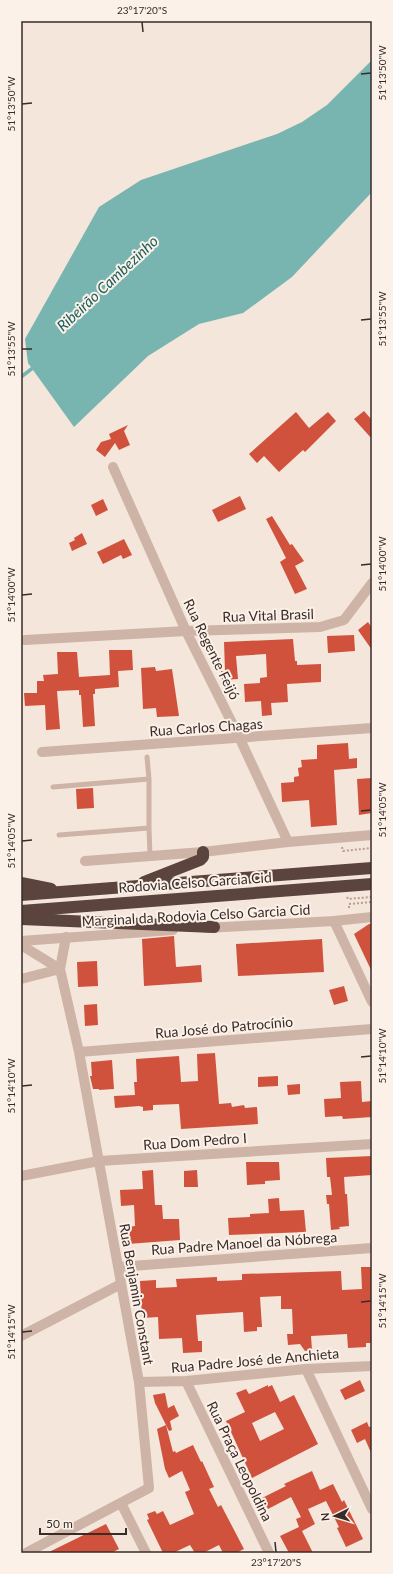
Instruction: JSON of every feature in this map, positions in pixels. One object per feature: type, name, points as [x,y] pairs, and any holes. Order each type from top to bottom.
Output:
[{"type":"highway","points":[[131,887],[200,860],[203,857],[203,852]]},
{"type":"highway","name":"Rodovia Celso Garcia Cid","points":[[21,895],[372,868]]},
{"type":"highway","points":[[21,883],[66,892]]},
{"type":"highway","name":"Rodovia Celso Garcia Cid","points":[[21,911],[372,884]]},
{"type":"highway","points":[[21,919],[214,927]]},
{"type":"street","name":"Rua Regente Feijó","points":[[113,467],[186,631],[240,739],[288,842]]},
{"type":"street","name":"Rua Vital Brasil","points":[[25,640],[186,631],[320,627],[344,620],[372,583]]},
{"type":"street","name":"Rua Carlos Chagas","points":[[42,752],[240,739],[372,728]]},
{"type":"street","points":[[85,861],[203,852],[288,842],[372,835]]},
{"type":"street","name":"Marginal da Rodovia Celso Garcia Cid","points":[[21,940],[214,927],[351,920],[372,917]]},
{"type":"street","points":[[334,921],[372,1002]]},
{"type":"street","name":"Rua Benjamin Constant","points":[[26,1553],[149,1488],[140,1382],[79,1052],[60,969],[66,937]]},
{"type":"street","points":[[21,944],[60,969]]},
{"type":"street","points":[[21,979],[60,969]]},
{"type":"street","name":"Rua José do Patrocínio","points":[[79,1052],[372,1029]]},
{"type":"street","name":"Rua Dom Pedro I","points":[[21,1176],[99,1161],[372,1144]]},
{"type":"street","name":"Rua Padre Manoel da Nóbrega","points":[[118,1266],[372,1248]]},
{"type":"street","points":[[21,1336],[121,1284]]},
{"type":"street","name":"Rua Padre José de Anchieta","points":[[140,1382],[186,1381],[306,1369],[372,1366]]},
{"type":"street","points":[[306,1369],[372,1508]]},
{"type":"street","name":"Rua Praça Leopoldina","points":[[186,1381],[269,1553]]},
{"type":"street","points":[[121,1503],[146,1553]]},
{"type":"lane","points":[[147,757],[149,779],[150,856]]},
{"type":"lane","points":[[53,787],[149,779]]},
{"type":"lane","points":[[59,835],[149,828]]},
{"type":"path","points":[[351,920],[349,904],[372,902]]},
{"type":"water","points":[[372,60],[372,192],[292,277],[243,313],[199,324],[148,356],[74,427],[28,363],[25,339],[99,207],[141,180],[277,134],[302,122],[327,105]]},
{"type":"building","points":[[364,411],[372,420],[372,439],[354,419]]},
{"type":"building","points":[[296,412],[309,428],[328,412],[336,421],[305,452],[303,450],[279,472],[264,456],[257,463],[249,454]]},
{"type":"building","points":[[128,425],[124,431],[130,445],[119,450],[115,443],[105,457],[96,450],[101,442],[111,439],[109,434]]},
{"type":"building","points":[[240,496],[246,509],[218,522],[212,510]]},
{"type":"building","points":[[103,499],[108,510],[96,516],[91,505]]},
{"type":"building","points":[[272,516],[290,545],[292,544],[304,561],[295,566],[307,589],[295,594],[280,562],[286,558],[266,519]]},
{"type":"building","points":[[82,533],[87,544],[72,551],[69,543],[75,540],[74,538]]},
{"type":"building","points":[[124,539],[132,555],[123,559],[121,555],[103,564],[97,552]]},
{"type":"building","points":[[368,622],[372,628],[372,650],[358,630]]},
{"type":"building","points":[[354,635],[355,651],[328,653],[327,636]]},
{"type":"building","points":[[293,639],[295,661],[297,661],[297,665],[321,664],[321,682],[287,684],[288,702],[271,703],[272,715],[262,716],[261,701],[245,702],[244,684],[260,683],[260,678],[267,677],[266,654],[236,656],[238,679],[222,680],[221,671],[225,671],[224,642]]},
{"type":"building","points":[[109,650],[132,650],[133,670],[118,671],[119,687],[95,689],[95,694],[93,694],[95,726],[83,727],[81,695],[79,695],[79,690],[57,691],[60,729],[46,730],[45,705],[25,706],[24,693],[37,693],[37,681],[44,681],[43,675],[58,674],[57,652],[77,652],[79,677],[110,675]]},
{"type":"building","points":[[155,667],[156,671],[172,669],[179,716],[157,717],[156,708],[143,709],[141,668]]},
{"type":"building","points":[[348,743],[349,759],[357,758],[357,768],[334,770],[337,825],[311,827],[309,800],[282,802],[281,783],[294,782],[294,777],[299,776],[298,768],[302,767],[301,760],[317,759],[317,745]]},
{"type":"building","points":[[372,778],[372,813],[359,815],[357,779]]},
{"type":"building","points":[[93,788],[94,808],[77,809],[76,789]]},
{"type":"building","points":[[369,924],[372,924],[372,972],[354,934]]},
{"type":"building","points":[[174,936],[176,967],[201,965],[202,982],[144,986],[142,939]]},
{"type":"building","points":[[322,939],[324,972],[238,976],[236,944]]},
{"type":"building","points":[[97,961],[98,986],[78,987],[77,962]]},
{"type":"building","points":[[344,986],[348,1001],[334,1005],[329,990]]},
{"type":"building","points":[[97,1004],[98,1025],[85,1026],[84,1005]]},
{"type":"building","points":[[215,1053],[219,1104],[231,1103],[232,1107],[244,1105],[245,1108],[257,1107],[258,1124],[181,1129],[179,1104],[153,1105],[153,1110],[143,1111],[143,1107],[139,1106],[115,1108],[114,1096],[135,1095],[134,1082],[137,1082],[136,1059],[179,1056],[181,1082],[198,1081],[197,1054]]},
{"type":"building","points":[[112,1060],[114,1089],[93,1089],[90,1076],[92,1076],[91,1062]]},
{"type":"building","points":[[278,1076],[278,1086],[258,1087],[258,1077]]},
{"type":"building","points":[[361,1081],[362,1102],[372,1101],[372,1117],[343,1119],[342,1116],[325,1117],[324,1099],[341,1098],[340,1082]]},
{"type":"building","points":[[300,1084],[300,1094],[288,1095],[287,1085]]},
{"type":"building","points":[[372,1156],[372,1175],[344,1177],[345,1194],[347,1194],[349,1226],[331,1230],[329,1204],[327,1204],[326,1195],[332,1195],[330,1177],[327,1177],[326,1158]]},
{"type":"building","points":[[246,1162],[279,1162],[280,1180],[265,1181],[265,1184],[247,1185]]},
{"type":"building","points":[[153,1170],[155,1205],[162,1205],[163,1219],[179,1219],[180,1240],[128,1244],[127,1227],[135,1226],[134,1205],[121,1206],[120,1190],[143,1189],[142,1171]]},
{"type":"building","points":[[197,1170],[198,1187],[184,1187],[184,1171]]},
{"type":"building","points":[[279,1198],[280,1211],[304,1210],[306,1232],[229,1235],[228,1218],[250,1217],[250,1214],[269,1213],[268,1199]]},
{"type":"building","points":[[361,1267],[372,1267],[372,1343],[366,1343],[366,1347],[348,1348],[347,1334],[311,1336],[312,1350],[305,1351],[300,1344],[288,1345],[287,1334],[293,1334],[292,1309],[281,1309],[281,1296],[260,1297],[262,1327],[257,1327],[257,1331],[244,1332],[243,1312],[196,1315],[198,1341],[202,1341],[202,1352],[183,1353],[182,1338],[159,1339],[158,1317],[142,1318],[140,1281],[156,1280],[156,1288],[177,1287],[176,1279],[217,1277],[217,1281],[242,1280],[242,1274],[341,1271],[342,1290],[362,1289]]},
{"type":"building","points":[[360,1380],[365,1391],[345,1400],[340,1390]]},
{"type":"building","points":[[268,1385],[268,1387],[272,1385],[280,1402],[294,1395],[318,1444],[252,1478],[226,1421],[245,1412],[236,1393],[246,1389],[249,1394]],"holes":[[[275,1412],[284,1429],[260,1441],[252,1423]]]},
{"type":"building","points":[[165,1393],[168,1408],[174,1405],[179,1416],[170,1421],[172,1430],[169,1431],[155,1403],[153,1395]]},
{"type":"building","points":[[367,1422],[369,1427],[372,1426],[372,1455],[365,1439],[357,1443],[351,1430]]},
{"type":"building","points":[[166,1425],[173,1452],[175,1451],[176,1453],[193,1445],[214,1487],[209,1489],[218,1507],[221,1505],[244,1549],[236,1553],[223,1553],[219,1545],[203,1553],[195,1553],[190,1545],[173,1553],[163,1553],[147,1520],[149,1519],[147,1514],[155,1511],[157,1514],[163,1511],[170,1525],[194,1514],[185,1492],[190,1490],[182,1471],[169,1478],[165,1469],[157,1429]]},
{"type":"building","points":[[312,1471],[320,1490],[333,1484],[342,1502],[344,1500],[363,1539],[346,1547],[337,1528],[339,1527],[326,1501],[308,1509],[315,1524],[302,1531],[313,1553],[289,1553],[280,1536],[299,1527],[296,1519],[301,1517],[291,1497],[268,1509],[262,1498],[286,1486],[284,1484]]},
{"type":"building","points":[[106,1524],[119,1549],[111,1553],[47,1553]]},
{"type":"waterway","name":"Ribeirão Cambezinho","points":[[21,377],[34,367]]}]
